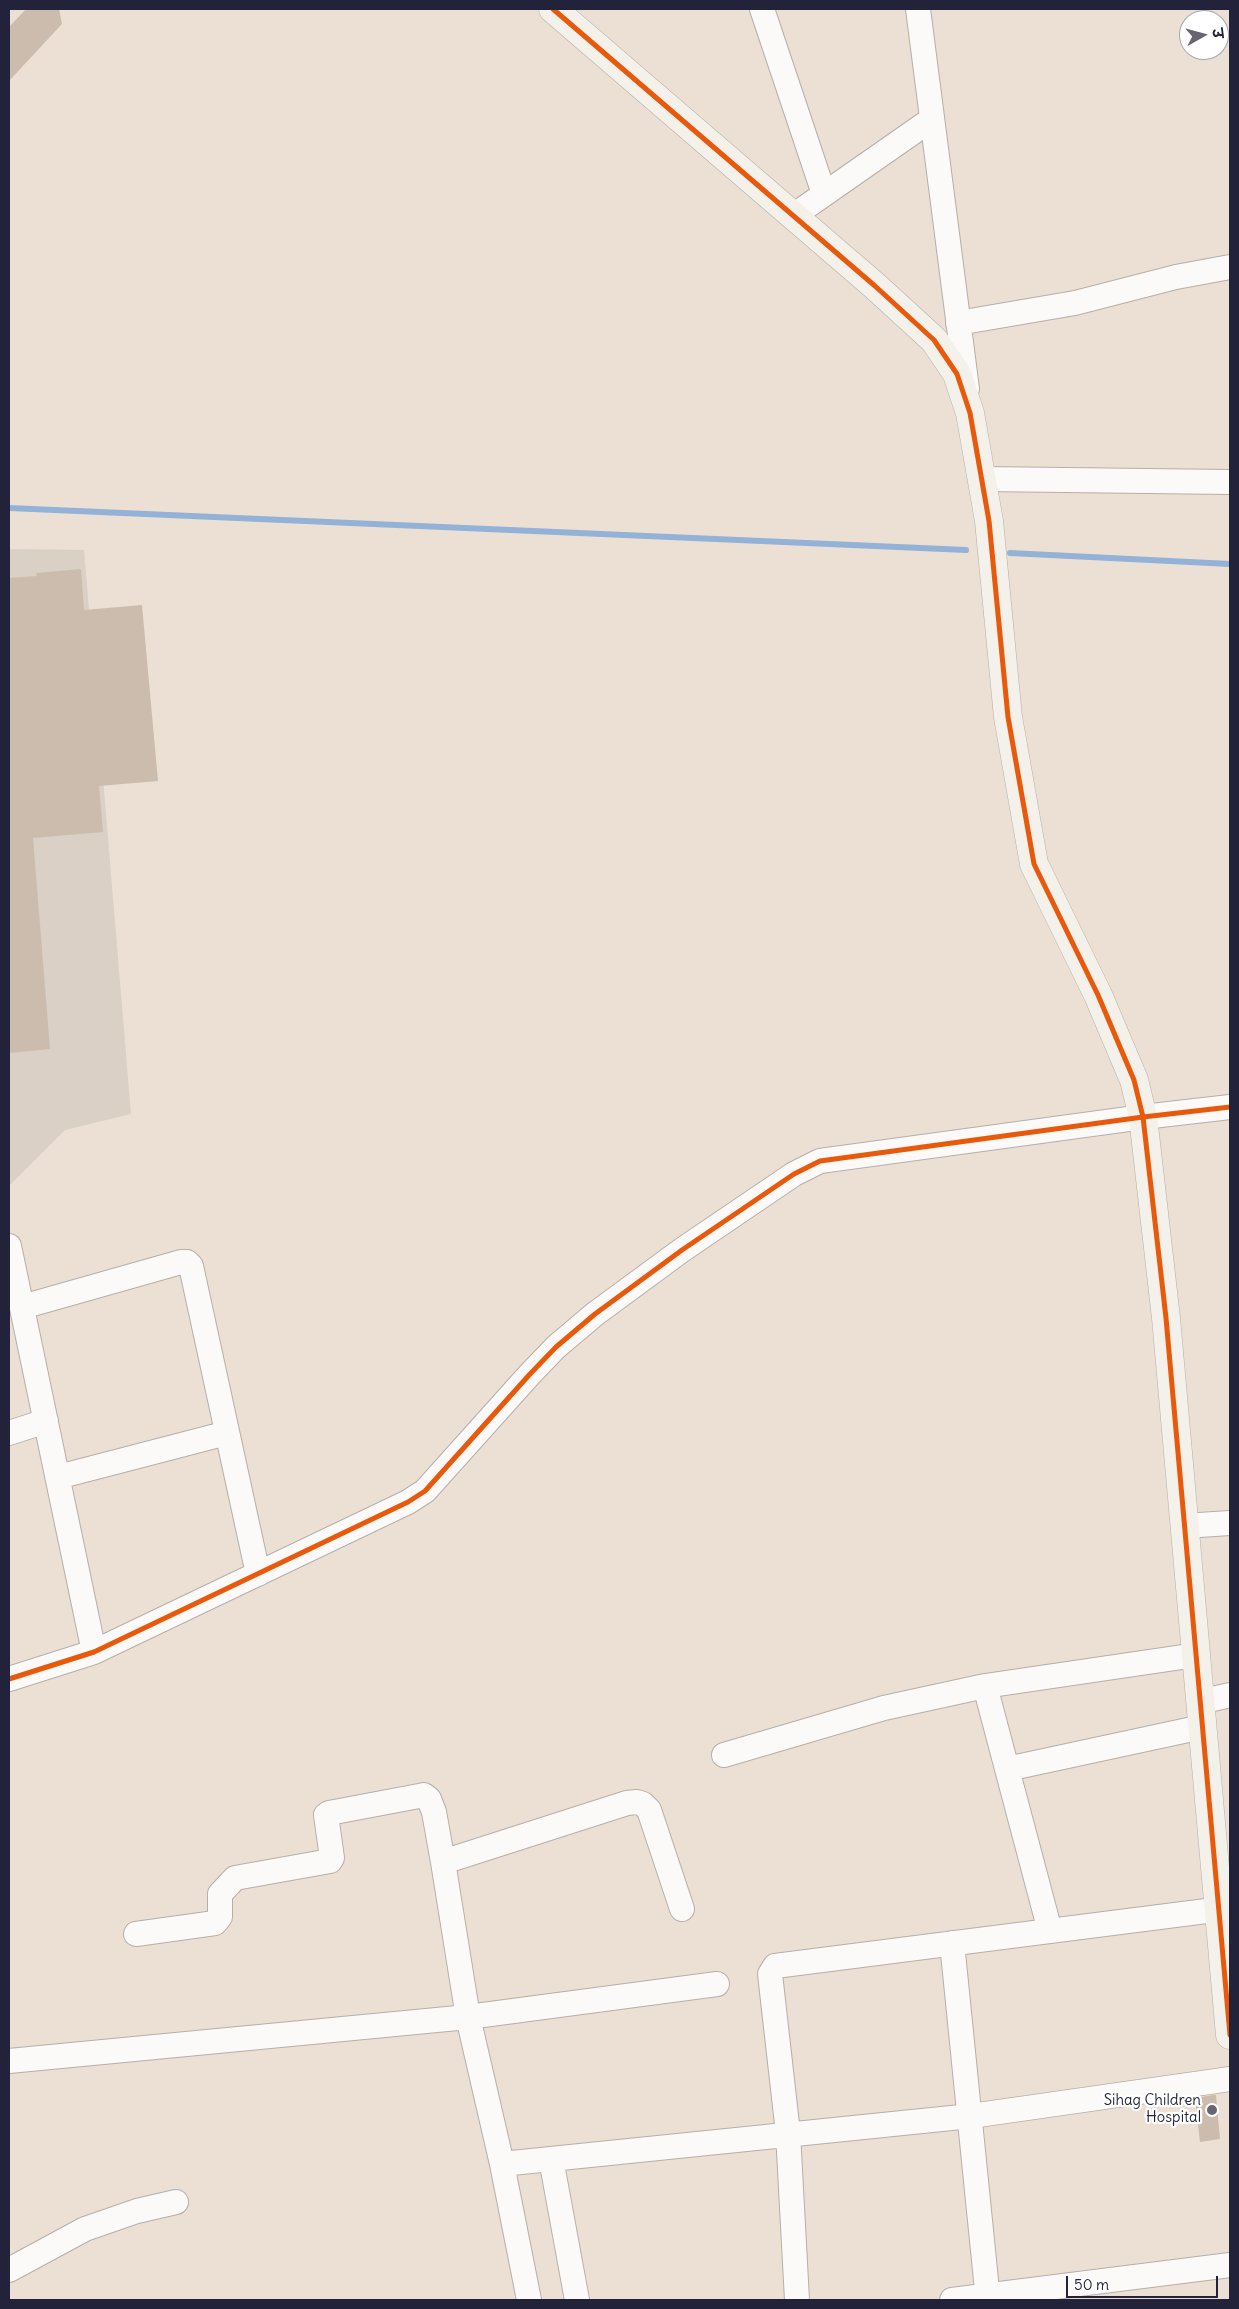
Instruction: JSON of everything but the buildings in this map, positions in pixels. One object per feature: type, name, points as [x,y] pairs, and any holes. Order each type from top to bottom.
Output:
[{"type":"street","points":[[553,9],[934,340],[958,374],[970,413]]},
{"type":"street","points":[[762,9],[824,194]]},
{"type":"street","points":[[918,9],[970,413],[989,521],[1008,717],[1034,864],[1098,995],[1131,1071],[1143,1117],[1166,1318],[1201,1714],[1225,1909],[1230,2035]]},
{"type":"street","points":[[793,216],[932,119]]},
{"type":"street","points":[[958,323],[1075,303],[1176,278],[1230,267]]},
{"type":"street","points":[[982,479],[1230,482]]},
{"type":"street","points":[[9,1679],[94,1652],[408,1502],[425,1491],[556,1346],[595,1314],[682,1250],[794,1174],[820,1160],[1230,1107]]},
{"type":"street","points":[[9,1246],[94,1652]]},
{"type":"street","points":[[22,1307],[181,1262],[187,1262],[191,1266],[258,1574]]},
{"type":"street","points":[[9,1433],[46,1422]]},
{"type":"street","points":[[58,1477],[227,1433]]},
{"type":"street","points":[[1184,1526],[1230,1523]]},
{"type":"street","points":[[724,1755],[884,1708],[985,1686],[1196,1655]]},
{"type":"street","points":[[985,1686],[1050,1931]]},
{"type":"street","points":[[1007,1769],[1201,1714],[1230,1695]]},
{"type":"street","points":[[136,1934],[215,1923],[220,1917],[220,1894],[236,1878],[330,1861],[332,1858],[326,1815],[332,1812],[424,1796],[429,1799],[434,1812],[443,1862],[468,2017],[502,2164],[529,2300]]},
{"type":"street","points":[[443,1862],[627,1803],[637,1802],[643,1804],[648,1810],[682,1909]]},
{"type":"street","points":[[797,2300],[788,2133],[770,1974],[775,1966],[1225,1909]]},
{"type":"street","points":[[952,1943],[971,2116],[987,2298]]},
{"type":"street","points":[[9,2061],[468,2017],[718,1984]]},
{"type":"street","points":[[502,2164],[788,2133],[971,2116],[1230,2079]]},
{"type":"street","points":[[551,2158],[577,2300]]},
{"type":"street","points":[[9,2270],[85,2229],[137,2211],[176,2202]]},
{"type":"street","points":[[952,2300],[1093,2291],[1230,2265]]},
{"type":"shaded area","points":[[9,549],[84,550],[131,1114],[65,1130],[9,1186]]},
{"type":"waterway","points":[[9,508],[966,550]]},
{"type":"waterway","points":[[1010,553],[1230,564]]},
{"type":"cycle path","points":[[553,9],[875,286],[934,340],[957,374],[970,413],[989,521],[1008,717],[1034,864],[1098,995],[1134,1080],[1143,1117],[1166,1318],[1230,2035]]},
{"type":"cycle path","points":[[9,1679],[94,1652],[408,1502],[425,1491],[556,1347],[595,1314],[682,1250],[794,1174],[820,1161],[1230,1107]]},
{"type":"place","name":"Sihag Children Hospital","points":[[1212,2110]]}]
